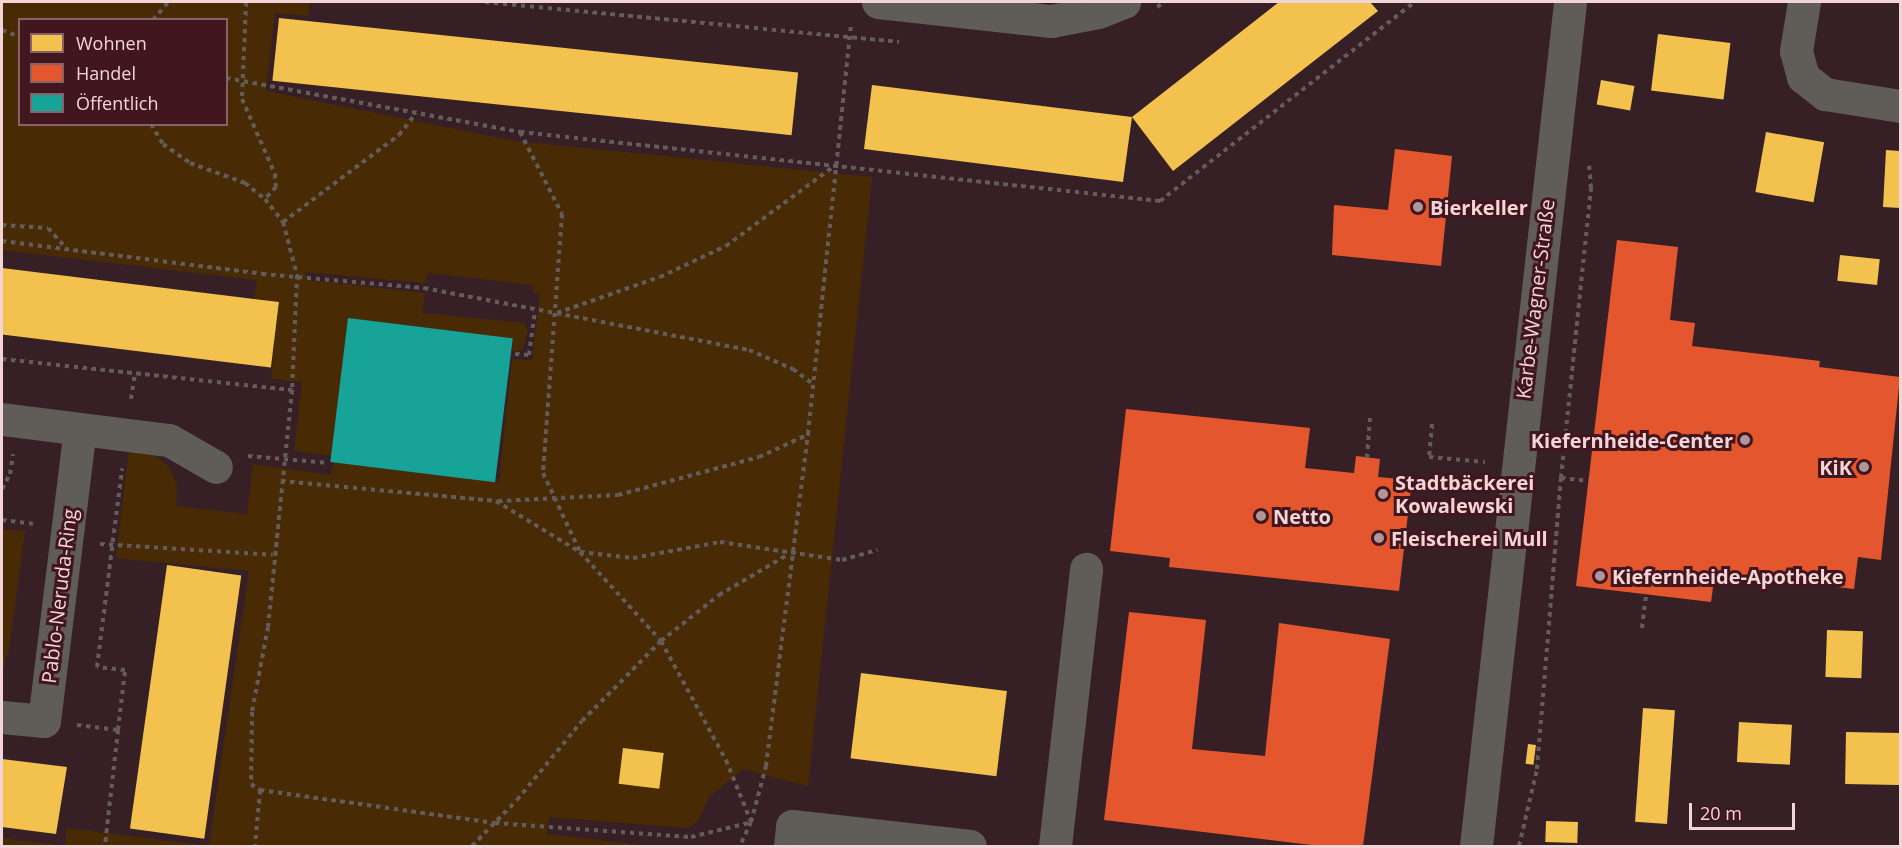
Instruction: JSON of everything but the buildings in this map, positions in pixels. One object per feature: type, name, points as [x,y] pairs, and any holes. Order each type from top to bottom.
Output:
[{"type":"street","points":[[878,2],[1052,21],[1098,12],[1124,2]]},
{"type":"street","name":"Karbe-Wagner-Straße","points":[[1476,846],[1570,2]]},
{"type":"street","points":[[1804,2],[1796,51],[1803,77],[1826,94],[1900,106]]},
{"type":"street","points":[[2,419],[169,440],[216,467]]},
{"type":"street","name":"Pablo-Neruda-Ring","points":[[44,721],[80,429]]},
{"type":"street","points":[[1055,846],[1086,569]]},
{"type":"street","points":[[2,717],[44,721]]},
{"type":"street","points":[[791,836],[970,846]]},
{"type":"path","points":[[155,18],[168,2]]},
{"type":"path","points":[[246,2],[242,99],[275,174],[276,187],[265,199]]},
{"type":"path","points":[[485,2],[849,38]]},
{"type":"path","points":[[228,78],[520,132],[1160,201],[1415,2]]},
{"type":"path","points":[[740,846],[751,822],[766,766],[790,554],[808,434],[834,165],[851,20]]},
{"type":"path","points":[[2,30],[18,36]]},
{"type":"path","points":[[283,222],[399,135],[416,113]]},
{"type":"path","points":[[152,126],[163,144],[190,164],[245,183],[265,199],[283,222],[297,275],[292,390],[273,555],[268,627],[252,712],[250,784],[260,790],[495,823],[691,837],[751,822],[791,836]]},
{"type":"path","points":[[520,132],[562,214],[543,473],[580,552]]},
{"type":"path","points":[[1519,846],[1537,769],[1561,478],[1591,188],[1589,154]]},
{"type":"path","points":[[555,314],[660,277],[726,246],[834,165]]},
{"type":"path","points":[[2,225],[48,228],[65,247]]},
{"type":"path","points":[[2,241],[65,247],[218,269],[424,288],[749,350],[793,369],[813,384]]},
{"type":"path","points":[[515,354],[529,356],[535,310]]},
{"type":"path","points":[[2,359],[292,390]]},
{"type":"path","points":[[105,846],[125,670],[97,667],[135,374]]},
{"type":"path","points":[[1367,458],[1370,418]]},
{"type":"path","points":[[281,481],[496,501],[556,501],[628,493],[759,457],[808,434]]},
{"type":"path","points":[[284,458],[329,463]]},
{"type":"path","points":[[1561,478],[1589,481]]},
{"type":"path","points":[[496,501],[580,552],[662,641],[726,760],[751,822]]},
{"type":"path","points":[[66,540],[273,555]]},
{"type":"path","points":[[580,552],[633,558],[720,542],[842,560],[878,550]]},
{"type":"path","points":[[472,846],[495,823],[582,721],[662,641],[719,595],[790,554]]},
{"type":"path","points":[[1642,628],[1646,595]]},
{"type":"path","points":[[44,721],[118,730]]},
{"type":"path","points":[[255,846],[260,790]]},
{"type":"shaded area","points":[[2,2],[310,2],[308,16],[275,13],[266,91],[515,141],[872,177],[808,786],[743,769],[709,797],[697,822],[688,828],[549,817],[547,834],[649,846],[209,846],[249,571],[116,558],[129,450],[152,453],[169,467],[177,486],[176,506],[247,514],[253,464],[331,475],[333,462],[499,482],[512,359],[532,360],[540,294],[533,293],[533,285],[428,273],[425,283],[305,272],[306,280],[425,293],[422,313],[525,323],[528,331],[522,351],[512,351],[513,339],[348,318],[334,456],[294,451],[302,382],[271,379],[279,302],[254,298],[257,280],[2,250]]},
{"type":"shaded area","points":[[2,529],[25,531],[9,650],[2,673]]},
{"type":"shaded area","points":[[67,828],[209,846],[65,846]]},
{"type":"shaded area","points":[[2,838],[65,846],[2,846]]},
{"type":"place","name":"Bierkeller","points":[[1418,207]]},
{"type":"place","name":"Kiefernheide-Center","points":[[1745,440]]},
{"type":"place","name":"KiK","points":[[1864,467]]},
{"type":"place","name":"Stadtbäckerei Kowalewski","points":[[1383,494]]},
{"type":"place","name":"Netto","points":[[1261,516]]},
{"type":"place","name":"Fleischerei Mull","points":[[1379,538]]},
{"type":"place","name":"Kiefernheide-Apotheke","points":[[1600,576]]}]
